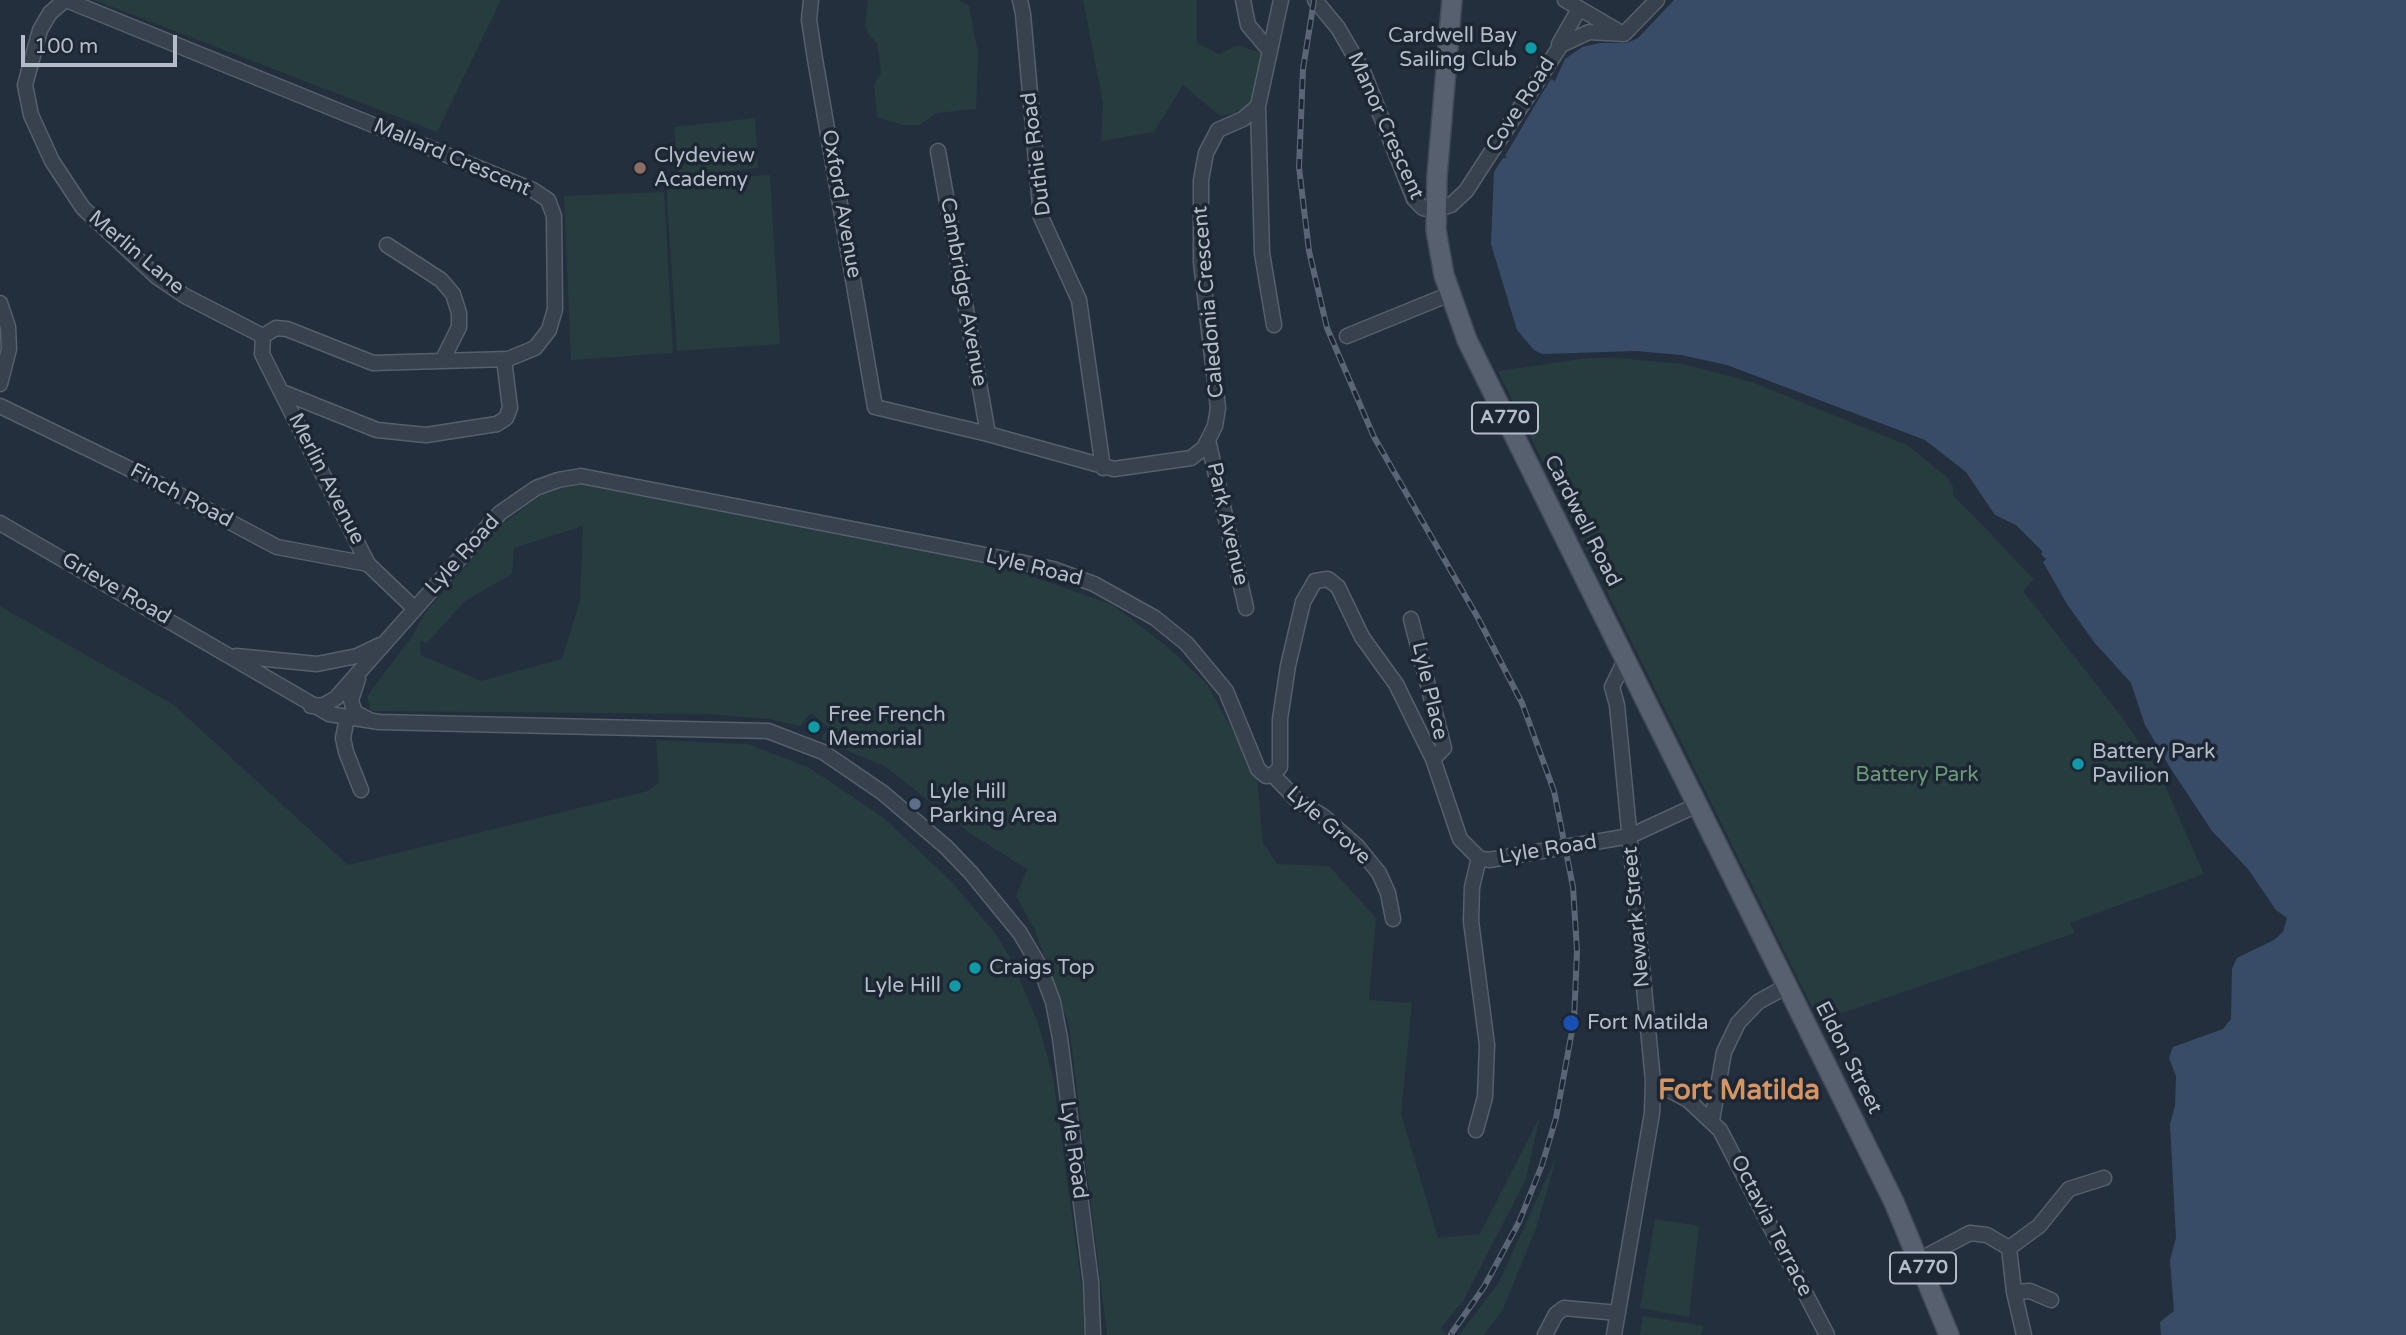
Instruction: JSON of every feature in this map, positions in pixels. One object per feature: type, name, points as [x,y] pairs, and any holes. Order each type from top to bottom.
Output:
[{"type":"main road","name":"Cardwell Road","points":[[1452,0],[1435,210],[1438,250],[1450,294],[1490,389],[1698,805]]},
{"type":"main road","name":"Eldon Street","points":[[1698,805],[1894,1202],[1949,1335]]},
{"type":"street","name":"Mallard Crescent","points":[[83,208],[52,161],[31,115],[25,85],[40,30],[50,13],[65,0],[533,190],[548,200],[554,216],[555,309],[549,330],[535,348],[504,359],[373,363],[287,329],[276,328],[263,335]]},
{"type":"street","name":"Oxford Avenue","points":[[811,0],[809,20],[815,59],[876,407],[988,434]]},
{"type":"street","name":"Duthie Road","points":[[1020,0],[1041,217],[1080,300],[1103,468]]},
{"type":"street","points":[[1243,0],[1248,25],[1269,50]]},
{"type":"street","points":[[1274,325],[1262,253],[1258,106],[1281,0]]},
{"type":"street","name":"Manor Crescent","points":[[1315,0],[1349,46],[1374,94],[1393,153],[1414,199],[1423,208],[1435,210]]},
{"type":"street","points":[[1565,0],[1624,34],[1657,0]]},
{"type":"street","points":[[1555,51],[1579,9]]},
{"type":"street","name":"Cove Road","points":[[1435,210],[1451,205],[1465,191],[1555,51],[1568,40],[1589,32],[1624,34]]},
{"type":"street","name":"Caledonia Crescent","points":[[1208,440],[1215,425],[1218,408],[1201,262],[1201,180],[1206,153],[1218,130],[1243,119],[1258,106]]},
{"type":"street","name":"Cambridge Avenue","points":[[938,151],[988,434]]},
{"type":"street","name":"Merlin Lane","points":[[83,208],[170,287],[263,335]]},
{"type":"street","points":[[387,245],[441,280],[453,295],[460,313],[459,327],[442,361]]},
{"type":"street","points":[[1347,336],[1450,294]]},
{"type":"street","points":[[0,303],[8,327],[9,349],[0,384]]},
{"type":"street","name":"Merlin Avenue","points":[[263,335],[262,354],[368,564],[415,609]]},
{"type":"street","points":[[282,392],[377,430],[426,435],[497,424],[506,418],[510,408],[504,359]]},
{"type":"street","name":"Finch Road","points":[[0,406],[138,473],[277,547],[368,564]]},
{"type":"street","points":[[988,434],[1103,468],[1122,469],[1181,461],[1197,454],[1208,440]]},
{"type":"street","name":"Park Avenue","points":[[1208,440],[1246,608]]},
{"type":"street","name":"Lyle Road","points":[[311,706],[330,703],[360,674],[489,524],[524,494],[569,477],[623,483],[996,557],[1053,569],[1094,584],[1155,618],[1186,644],[1234,705],[1258,769],[1266,776],[1273,775],[1280,767],[1280,719],[1288,666],[1303,601],[1310,586],[1322,579],[1328,579],[1338,587],[1362,638],[1396,684],[1433,759],[1460,839],[1479,858],[1489,860],[1630,836],[1698,805]]},
{"type":"street","name":"Grieve Road","points":[[0,523],[231,655],[311,706]]},
{"type":"street","name":"Lyle Place","points":[[1411,619],[1444,748],[1433,759]]},
{"type":"street","name":"Grieve Road","points":[[231,655],[301,664],[345,660],[367,653],[390,640]]},
{"type":"street","name":"Newark Street","points":[[1614,1335],[1652,1113],[1653,1081],[1617,705],[1612,687],[1626,658]]},
{"type":"street","points":[[345,660],[358,663],[360,674]]},
{"type":"street","points":[[284,690],[279,678],[282,672],[301,664]]},
{"type":"street","name":"Lyle Road","points":[[360,674],[351,700],[353,707],[362,717],[380,722]]},
{"type":"street","points":[[1617,705],[1621,691],[1636,680]]},
{"type":"street","name":"Lyle Road","points":[[311,706],[347,718],[380,722],[768,731],[823,752],[917,821],[946,847],[1020,933],[1040,967],[1050,995],[1060,1038],[1091,1282],[1093,1335]]},
{"type":"street","points":[[347,718],[344,738],[346,752],[361,790]]},
{"type":"street","name":"Lyle Grove","points":[[1273,775],[1298,802],[1323,816],[1357,846],[1379,873],[1388,893],[1393,919]]},
{"type":"street","points":[[1476,1130],[1485,1097],[1487,1045],[1471,921],[1472,887],[1479,858]]},
{"type":"street","points":[[1712,1120],[1724,1052],[1735,1030],[1758,1002],[1787,986]]},
{"type":"street","name":"Octavia Terrace","points":[[1653,1081],[1689,1100],[1712,1120],[1734,1153],[1826,1335]]},
{"type":"street","points":[[2009,1248],[2039,1226],[2069,1189],[2104,1178]]},
{"type":"street","points":[[1919,1260],[1970,1233],[1987,1235],[2009,1248]]},
{"type":"street","points":[[2009,1248],[2014,1292],[2024,1335]]},
{"type":"street","points":[[2014,1292],[2030,1291],[2051,1300]]},
{"type":"street","points":[[1545,1335],[1556,1314],[1564,1308],[1618,1313]]},
{"type":"green space","points":[[94,0],[501,0],[437,132]]},
{"type":"green space","points":[[868,0],[958,0],[969,6],[978,53],[976,109],[937,113],[919,125],[902,125],[877,117],[874,85],[881,73],[877,43],[869,35],[865,25]]},
{"type":"green space","points":[[1083,0],[1197,0],[1197,43],[1219,54],[1238,45],[1264,54],[1253,103],[1245,111],[1220,116],[1183,85],[1154,132],[1101,141],[1103,103]]},
{"type":"green space","points":[[755,118],[758,168],[678,176],[674,127]]},
{"type":"green space","points":[[770,175],[780,344],[677,351],[666,182]]},
{"type":"green space","points":[[664,192],[673,353],[571,360],[564,196]]},
{"type":"green space","name":"Battery Park","points":[[1588,358],[1683,364],[1752,382],[1907,445],[1947,477],[1953,487],[1953,495],[2034,579],[2023,591],[2122,717],[2158,770],[2204,874],[2070,923],[2075,933],[1819,1021],[1498,371]]},
{"type":"green space","points":[[570,482],[607,485],[992,562],[1113,605],[1165,645],[1207,684],[1257,775],[1263,843],[1277,864],[1329,866],[1376,918],[1369,1000],[1412,1003],[1401,1114],[1438,1238],[1480,1234],[1540,1116],[1526,1179],[1463,1301],[1441,1328],[1447,1335],[1107,1335],[1069,1025],[1034,928],[1016,896],[1027,869],[968,832],[886,767],[821,739],[828,727],[811,713],[800,726],[769,719],[703,714],[371,711],[367,696],[412,637],[424,614],[501,525],[540,496]],"holes":[[[583,526],[580,600],[562,659],[481,681],[421,655],[420,641],[427,643],[465,601],[512,574],[514,548]]]},
{"type":"green space","points":[[0,606],[174,705],[348,865],[648,791],[659,782],[656,740],[748,744],[810,768],[884,818],[951,881],[995,933],[1012,961],[1038,1023],[1053,1077],[1082,1289],[1084,1335],[0,1335]]},
{"type":"green space","points":[[1557,1155],[1537,1226],[1503,1309],[1484,1335],[1459,1335],[1499,1282]]},
{"type":"green space","points":[[1655,1219],[1699,1226],[1689,1317],[1640,1308]]},
{"type":"green space","points":[[1643,1316],[1703,1326],[1701,1335],[1640,1335]]},
{"type":"water","points":[[1674,0],[2406,0],[2406,1335],[2161,1335],[2160,1322],[2174,1311],[2170,1260],[2176,1238],[2170,1124],[2175,1106],[2176,1076],[2169,1058],[2173,1047],[2223,1029],[2231,1019],[2232,969],[2237,958],[2274,940],[2283,932],[2287,918],[2276,910],[2248,869],[2212,831],[2145,725],[2131,683],[2094,642],[2067,604],[2043,562],[2046,559],[2041,554],[2043,552],[2016,525],[1995,515],[1966,472],[1925,440],[1727,365],[1681,355],[1636,351],[1542,354],[1534,350],[1517,330],[1491,244],[1494,172],[1503,158],[1507,158],[1505,156],[1551,79],[1555,81],[1565,59],[1582,47],[1600,43],[1627,43],[1638,38]]},
{"type":"railway","points":[[1314,0],[1303,69],[1299,167],[1309,251],[1327,328],[1374,437],[1478,618],[1522,703],[1554,791],[1573,887],[1577,951],[1574,1020],[1556,1118],[1542,1165],[1519,1222],[1484,1287],[1451,1334]]},
{"type":"place","name":"Cardwell Bay Sailing Club","points":[[1531,48]]},
{"type":"place","name":"Clydeview Academy","points":[[640,168]]},
{"type":"place","name":"Free French Memorial","points":[[814,727]]},
{"type":"place","name":"Battery Park Pavilion","points":[[2078,764]]},
{"type":"place","name":"Lyle Hill Parking Area","points":[[915,804]]},
{"type":"place","name":"Craigs Top","points":[[975,968]]},
{"type":"place","name":"Lyle Hill","points":[[955,986]]},
{"type":"place","name":"Fort Matilda","points":[[1571,1023]]},
{"type":"district","name":"Fort Matilda","points":[[1739,1092]]}]
